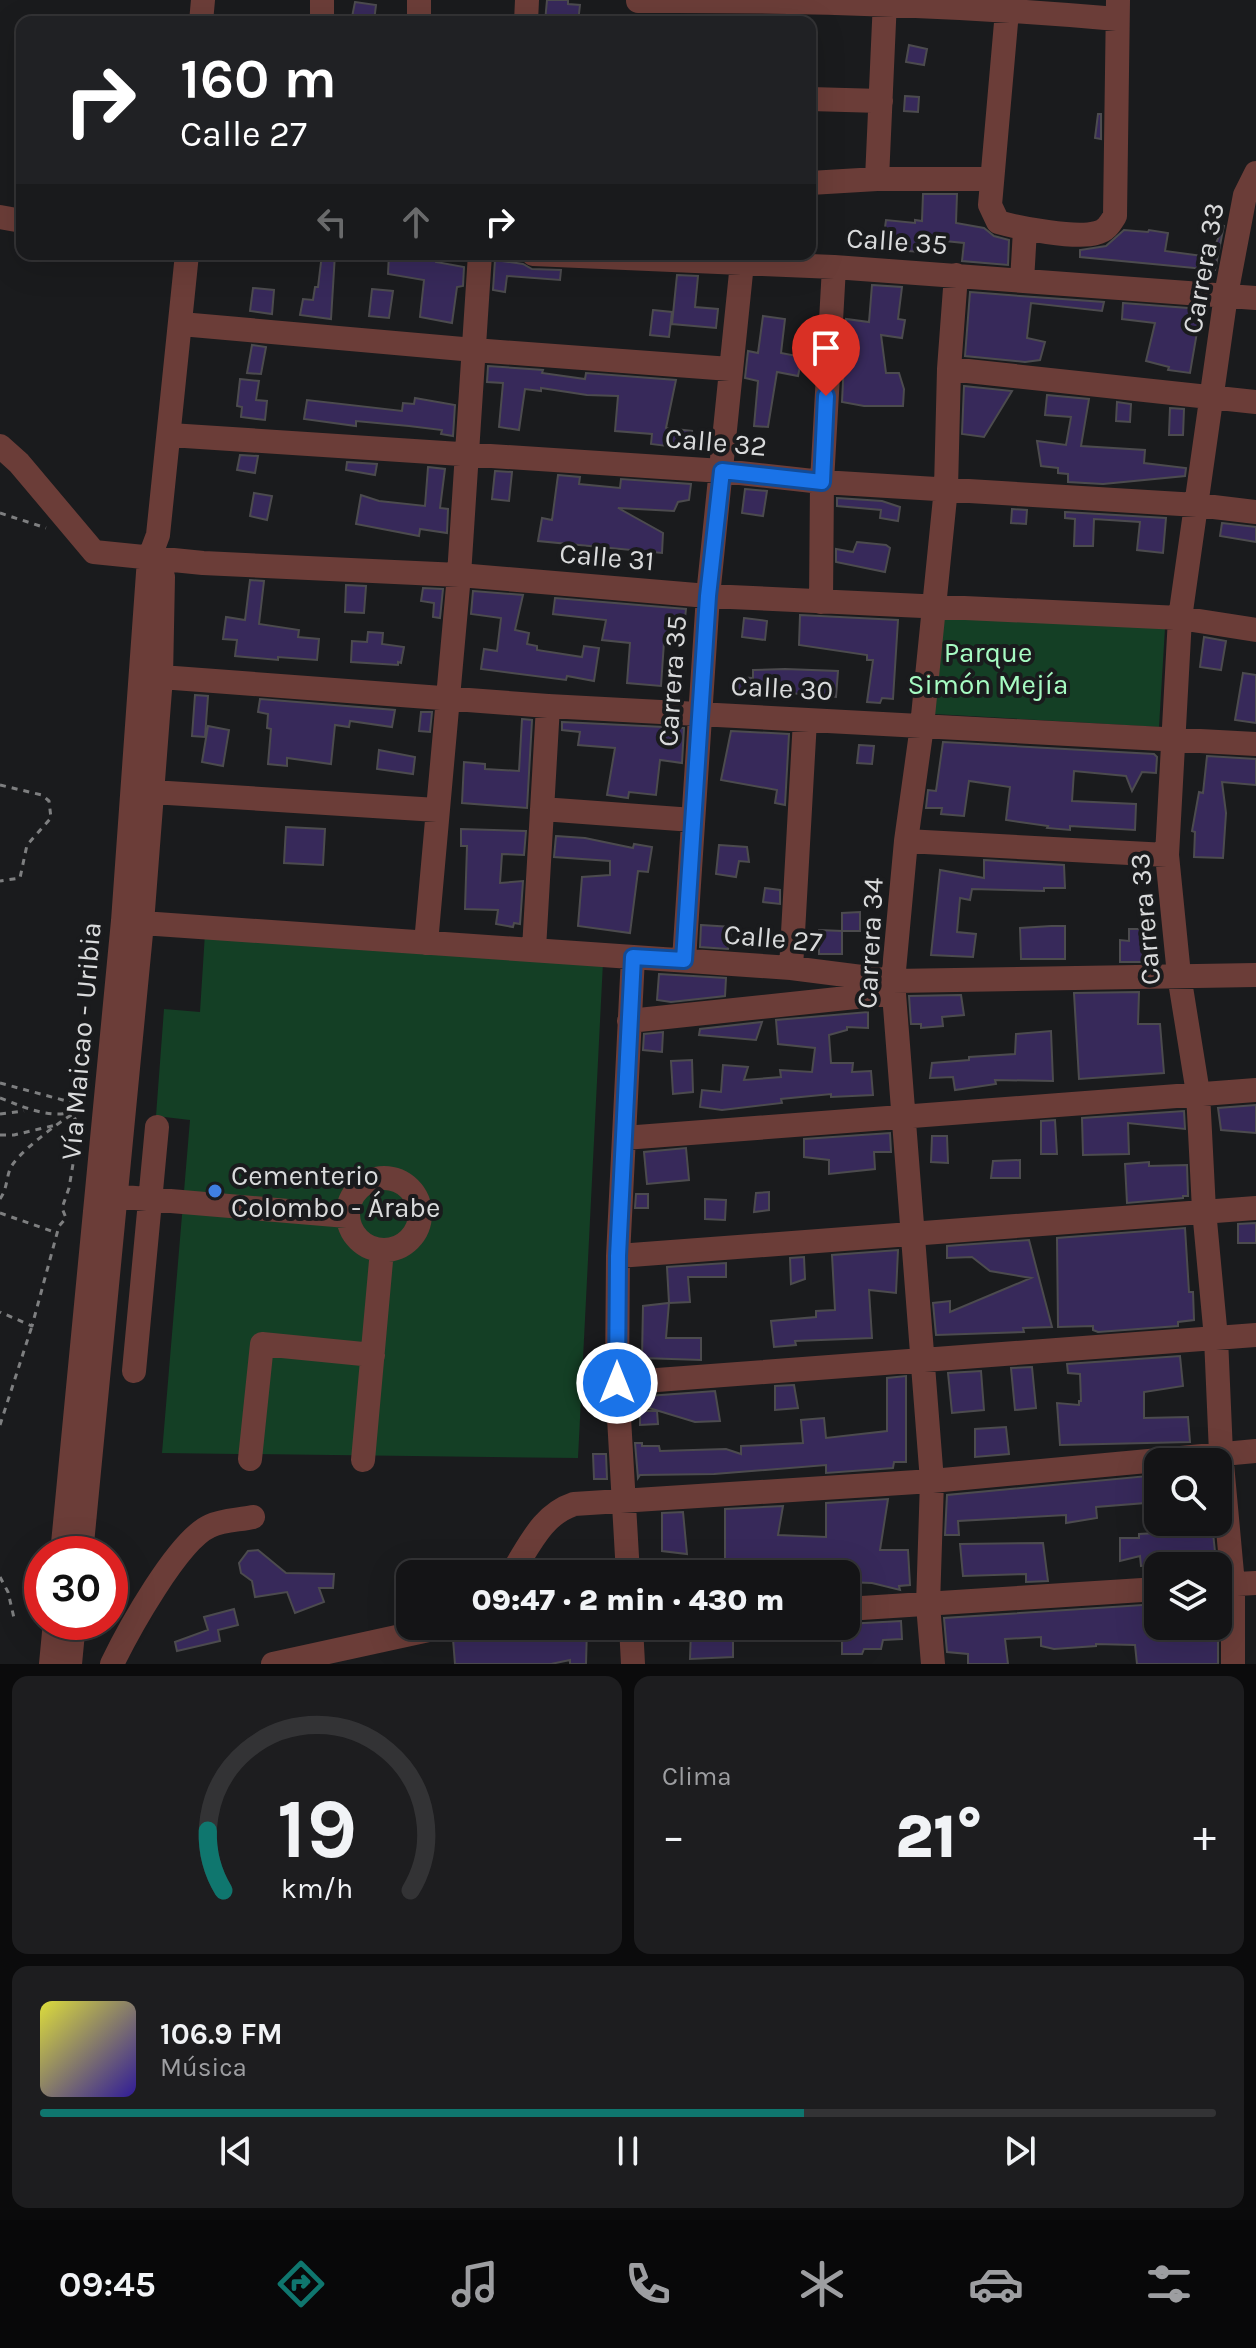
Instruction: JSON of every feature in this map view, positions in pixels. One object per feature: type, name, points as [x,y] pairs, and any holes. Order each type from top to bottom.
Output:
[{"type":"street","points":[[638,0],[885,2],[1008,5],[1117,10],[1115,216],[1108,227],[1095,234],[1025,230],[998,222],[990,205],[1008,5]]},
{"type":"street","points":[[877,179],[885,2]]},
{"type":"street","points":[[816,99],[881,101]]},
{"type":"street","name":"Carrera 33","points":[[1221,1448],[1198,1093],[1179,975],[1167,855],[1180,618],[1226,295],[1245,195],[1256,173]]},
{"type":"street","name":"Calle 35","points":[[816,183],[992,179]]},
{"type":"street","points":[[1022,281],[1025,230]]},
{"type":"street","name":"Vía Maicao - Uribia","points":[[64,1536],[142,923],[143,791],[156,559],[186,260]]},
{"type":"street","points":[[426,943],[459,575],[480,260]]},
{"type":"street","name":"Calle 35","points":[[695,260],[956,275],[1256,298]]},
{"type":"street","name":"Carrera 35","points":[[684,960],[708,596],[742,263]]},
{"type":"street","points":[[821,602],[822,482],[834,267]]},
{"type":"street","name":"Carrera 34","points":[[933,1664],[928,1605],[932,1481],[894,987],[906,841],[922,726],[946,488],[949,369],[956,275]]},
{"type":"street","points":[[181,324],[730,369]]},
{"type":"street","points":[[949,369],[1256,402]]},
{"type":"street","name":"Calle 32","points":[[170,435],[722,471],[822,482],[1197,505],[1256,512]]},
{"type":"street","name":"Calle 31","points":[[0,446],[19,463],[94,552],[156,559],[459,575],[708,596],[1180,618],[1256,630]]},
{"type":"street","name":"Vía Maicao - Uribia","points":[[82,1536],[107,1196],[96,1109],[161,677],[156,559]]},
{"type":"street","name":"Calle 30","points":[[161,677],[548,706],[1256,744]]},
{"type":"street","points":[[534,949],[548,706]]},
{"type":"street","points":[[791,968],[805,720]]},
{"type":"street","points":[[143,791],[437,810]]},
{"type":"street","points":[[542,809],[693,820]]},
{"type":"street","points":[[906,841],[1167,855]]},
{"type":"street","name":"Calle 27","points":[[142,923],[791,968],[894,987],[1179,975],[1256,975]]},
{"type":"street","points":[[627,1560],[617,1383],[618,1256],[633,957]]},
{"type":"street","points":[[629,1021],[894,987]]},
{"type":"street","points":[[624,1138],[1256,1090]]},
{"type":"street","points":[[134,1371],[157,1127]]},
{"type":"street","points":[[377,1178],[394,1179],[409,1188],[419,1203],[420,1220],[413,1236],[399,1247],[382,1250],[364,1245],[351,1230],[347,1216],[350,1199],[361,1185],[377,1178]]},
{"type":"street","points":[[107,1196],[347,1216]]},
{"type":"street","points":[[618,1256],[1256,1208]]},
{"type":"street","points":[[363,1460],[382,1250]]},
{"type":"street","points":[[617,1383],[1256,1335]]},
{"type":"street","points":[[250,1459],[262,1344],[373,1355]]},
{"type":"street","points":[[1232,1452],[1256,1451]]},
{"type":"street","points":[[520,1560],[547,1518],[559,1509],[574,1504],[932,1481],[1144,1460]]},
{"type":"street","points":[[112,1664],[189,1541],[209,1526],[253,1517]]},
{"type":"street","name":"Carrera 33","points":[[1231,1536],[1236,1584],[1233,1664]]},
{"type":"street","points":[[860,1608],[1144,1590]]},
{"type":"street","points":[[273,1664],[396,1637]]},
{"type":"street","points":[[51,1664],[53,1640]]},
{"type":"street","points":[[70,1664],[72,1640]]},
{"type":"street","points":[[632,1640],[633,1664]]},
{"type":"path","points":[[0,785],[42,795],[49,801],[51,818],[27,845],[20,878],[0,881]]},
{"type":"path","points":[[0,1083],[96,1109]]},
{"type":"path","points":[[0,1098],[48,1116],[96,1109]]},
{"type":"path","points":[[0,1114],[28,1110]]},
{"type":"path","points":[[0,1199],[6,1191],[11,1167],[24,1150],[73,1114]]},
{"type":"path","points":[[0,1425],[32,1326],[59,1226],[66,1218],[62,1208],[69,1188],[79,1128],[73,1114]]},
{"type":"path","points":[[0,1135],[14,1135],[56,1125]]},
{"type":"path","points":[[0,1213],[58,1234]]},
{"type":"path","points":[[0,1312],[32,1326]]},
{"type":"path","points":[[0,1577],[8,1592],[14,1618]]},
{"type":"green space","name":"Parque Simón Mejía","points":[[940,615],[1165,628],[1159,727],[934,714]]},
{"type":"green space","points":[[205,933],[603,962],[578,1458],[162,1453],[190,1120],[156,1116],[164,1009],[200,1012]]},
{"type":"building","points":[[547,0],[568,0],[568,4],[580,5],[579,16],[546,16]]},
{"type":"building","points":[[355,2],[376,5],[375,16],[352,16]]},
{"type":"building","points":[[909,45],[927,49],[924,65],[906,62]]},
{"type":"building","points":[[905,96],[919,97],[918,112],[904,111]]},
{"type":"building","points":[[1098,114],[1101,114],[1101,139],[1095,138]]},
{"type":"building","points":[[923,194],[957,194],[956,223],[984,228],[994,236],[1009,240],[1008,265],[962,261],[964,243],[935,240],[934,253],[882,249],[886,220],[922,221]]},
{"type":"building","points":[[1224,225],[1215,270],[1080,257],[1080,250],[1106,246],[1124,230],[1149,230],[1168,233],[1165,251],[1210,257]]},
{"type":"building","points":[[321,260],[335,260],[331,319],[300,315],[303,299],[313,300],[315,287],[318,287]]},
{"type":"building","points":[[389,260],[436,260],[464,267],[463,286],[457,287],[452,323],[420,317],[424,280],[388,274]]},
{"type":"building","points":[[495,260],[523,264],[532,269],[561,270],[560,280],[507,276],[505,292],[493,290]]},
{"type":"building","points":[[677,275],[698,276],[695,307],[718,309],[716,328],[672,324]]},
{"type":"building","points":[[872,285],[902,287],[898,319],[905,320],[902,338],[881,335],[886,373],[899,373],[904,389],[903,406],[864,406],[842,402],[846,319],[869,322]]},
{"type":"building","points":[[253,288],[274,290],[272,314],[250,311]]},
{"type":"building","points":[[372,289],[393,291],[389,318],[369,316]]},
{"type":"building","points":[[970,292],[1104,302],[1102,311],[1031,303],[1027,338],[1045,342],[1040,360],[1025,362],[965,356]]},
{"type":"building","points":[[1123,303],[1201,309],[1190,373],[1168,370],[1169,367],[1146,361],[1155,323],[1122,319]]},
{"type":"building","points":[[653,310],[672,312],[669,337],[650,335]]},
{"type":"building","points":[[763,316],[785,319],[781,353],[802,357],[798,376],[777,372],[768,427],[754,426],[758,381],[745,378],[748,351],[758,353]]},
{"type":"building","points":[[252,345],[266,347],[261,374],[247,373]]},
{"type":"building","points":[[488,366],[543,370],[542,373],[585,379],[586,373],[676,380],[666,428],[692,431],[690,449],[651,444],[652,434],[615,431],[618,396],[525,389],[519,430],[499,427],[503,383],[487,382]]},
{"type":"building","points":[[240,379],[259,381],[256,400],[267,401],[265,420],[241,417],[242,407],[237,406]]},
{"type":"building","points":[[964,386],[1012,391],[984,437],[962,434]]},
{"type":"building","points":[[1047,395],[1089,399],[1081,446],[1145,450],[1144,463],[1186,468],[1185,476],[1103,484],[1068,482],[1068,474],[1058,473],[1058,468],[1041,466],[1037,441],[1066,445],[1071,417],[1045,415]]},
{"type":"building","points":[[415,398],[455,405],[453,436],[441,434],[442,430],[409,426],[356,421],[356,426],[304,419],[307,400],[402,411],[403,403],[414,404]]},
{"type":"building","points":[[1117,402],[1131,404],[1130,422],[1116,421]]},
{"type":"building","points":[[1170,408],[1184,409],[1183,435],[1169,435]]},
{"type":"building","points":[[240,455],[258,456],[255,473],[237,470]]},
{"type":"building","points":[[347,462],[377,464],[375,475],[346,470]]},
{"type":"building","points":[[428,467],[445,469],[440,508],[448,509],[447,533],[420,529],[419,536],[356,524],[361,495],[379,501],[425,506]]},
{"type":"building","points":[[495,471],[512,472],[509,501],[492,499]]},
{"type":"building","points":[[558,475],[580,477],[579,484],[620,488],[621,479],[691,484],[689,500],[678,502],[674,511],[618,508],[663,533],[662,553],[538,541],[542,518],[552,520]]},
{"type":"building","points":[[745,489],[767,491],[763,516],[742,513]]},
{"type":"building","points":[[254,493],[272,496],[267,520],[250,516]]},
{"type":"building","points":[[837,498],[882,501],[900,507],[898,521],[880,518],[881,510],[837,506]]},
{"type":"building","points":[[1012,509],[1027,510],[1026,524],[1011,523]]},
{"type":"building","points":[[1065,512],[1166,518],[1163,553],[1137,550],[1140,522],[1094,519],[1093,546],[1074,546],[1075,519],[1065,518]]},
{"type":"building","points":[[1222,523],[1256,527],[1256,542],[1220,536]]},
{"type":"building","points":[[857,542],[890,548],[885,572],[836,562],[836,549],[853,552]]},
{"type":"building","points":[[250,580],[264,581],[259,624],[299,630],[298,637],[319,639],[317,660],[235,656],[237,640],[223,639],[226,617],[245,620]]},
{"type":"building","points":[[346,585],[366,586],[364,613],[345,612]]},
{"type":"building","points":[[423,588],[443,589],[440,618],[433,617],[434,603],[421,601]]},
{"type":"building","points":[[473,591],[523,595],[515,630],[529,633],[527,644],[537,646],[537,650],[582,657],[584,646],[599,648],[594,681],[481,669],[484,649],[497,651],[501,618],[471,614]]},
{"type":"building","points":[[555,598],[686,609],[682,645],[664,642],[661,686],[627,683],[630,643],[602,640],[606,620],[553,614]]},
{"type":"building","points":[[800,615],[898,620],[893,699],[882,698],[880,703],[867,702],[873,660],[867,660],[867,655],[799,645]]},
{"type":"building","points":[[744,618],[767,621],[765,640],[742,637]]},
{"type":"building","points":[[368,632],[383,633],[382,644],[404,647],[401,663],[351,662],[352,641],[367,642]]},
{"type":"building","points":[[1204,637],[1226,641],[1221,670],[1200,667]]},
{"type":"building","points":[[753,670],[838,671],[836,697],[753,690]]},
{"type":"building","points":[[1243,673],[1256,675],[1256,723],[1235,720]]},
{"type":"building","points":[[736,677],[752,678],[751,693],[735,692]]},
{"type":"building","points":[[195,695],[208,696],[205,737],[192,736]]},
{"type":"building","points":[[260,699],[395,710],[392,727],[350,721],[349,727],[335,725],[331,764],[287,758],[287,766],[268,764],[271,729],[267,728],[268,714],[258,712]]},
{"type":"building","points":[[421,712],[432,712],[430,732],[419,731]]},
{"type":"building","points":[[522,719],[532,720],[527,808],[462,803],[464,762],[485,764],[485,769],[519,771]]},
{"type":"building","points":[[562,722],[684,728],[682,763],[660,760],[656,795],[629,792],[628,798],[607,795],[615,748],[578,745],[580,732],[562,730]]},
{"type":"building","points":[[208,726],[229,730],[223,766],[202,762]]},
{"type":"building","points":[[731,731],[789,734],[785,805],[775,803],[777,790],[721,780]]},
{"type":"building","points":[[943,742],[1154,754],[1157,757],[1156,773],[1142,772],[1132,791],[1126,776],[1074,771],[1072,801],[1136,804],[1135,830],[1070,826],[1070,830],[1006,820],[1010,787],[969,781],[964,816],[941,814],[942,808],[926,808],[928,790],[936,791]]},
{"type":"building","points":[[859,745],[874,746],[872,764],[857,763]]},
{"type":"building","points":[[379,750],[415,757],[413,774],[377,769]]},
{"type":"building","points":[[1207,756],[1256,759],[1256,785],[1222,782],[1226,813],[1223,858],[1194,857],[1195,832],[1192,831],[1199,792],[1203,793]]},
{"type":"building","points":[[286,827],[325,829],[323,865],[284,863]]},
{"type":"building","points":[[461,829],[526,831],[524,855],[502,854],[500,883],[523,881],[520,924],[514,923],[513,927],[496,924],[498,910],[465,909],[467,846],[461,846]]},
{"type":"building","points":[[556,836],[585,838],[633,848],[634,844],[652,847],[648,872],[638,871],[630,933],[578,926],[582,877],[610,875],[610,861],[554,857]]},
{"type":"building","points":[[719,845],[747,847],[749,862],[739,861],[736,877],[716,874]]},
{"type":"building","points":[[984,860],[1064,865],[1065,888],[1044,888],[1044,891],[972,889],[970,900],[960,898],[957,932],[976,934],[973,957],[931,955],[940,870],[984,878]]},
{"type":"building","points":[[765,888],[780,890],[780,904],[763,902]]},
{"type":"building","points":[[860,912],[860,931],[842,931],[842,913]]},
{"type":"building","points":[[701,925],[732,927],[728,949],[700,947]]},
{"type":"building","points":[[1065,926],[1065,959],[1021,959],[1020,928]]},
{"type":"building","points":[[1129,929],[1147,929],[1147,962],[1120,962],[1120,940],[1129,941]]},
{"type":"building","points":[[819,930],[842,931],[842,954],[819,954]]},
{"type":"building","points":[[659,974],[726,978],[725,996],[671,1002],[657,1000]]},
{"type":"building","points":[[1139,992],[1138,1024],[1160,1024],[1164,1073],[1079,1079],[1074,993]]},
{"type":"building","points":[[961,995],[964,1015],[942,1017],[943,1026],[921,1028],[921,1024],[911,1024],[909,996]]},
{"type":"building","points":[[868,1012],[868,1028],[847,1027],[847,1030],[829,1035],[831,1063],[853,1063],[852,1072],[871,1071],[873,1095],[831,1097],[831,1094],[722,1110],[700,1107],[702,1090],[721,1092],[723,1065],[748,1067],[744,1080],[781,1077],[780,1070],[812,1072],[815,1048],[778,1044],[776,1020]]},
{"type":"building","points":[[762,1022],[756,1040],[699,1035],[700,1029]]},
{"type":"building","points":[[1051,1031],[1053,1081],[995,1080],[996,1084],[955,1090],[953,1077],[930,1078],[932,1063],[1015,1054],[1016,1034]]},
{"type":"building","points":[[663,1032],[662,1052],[643,1050],[644,1034]]},
{"type":"building","points":[[692,1060],[693,1092],[673,1094],[671,1061]]},
{"type":"building","points":[[1256,1105],[1256,1133],[1221,1130],[1218,1108]]},
{"type":"building","points":[[1184,1111],[1185,1129],[1128,1123],[1129,1154],[1083,1155],[1082,1118]]},
{"type":"building","points":[[1055,1120],[1057,1154],[1041,1154],[1041,1121]]},
{"type":"building","points":[[890,1133],[891,1152],[874,1152],[875,1169],[829,1174],[829,1160],[804,1157],[804,1139]]},
{"type":"building","points":[[932,1136],[947,1136],[948,1163],[931,1162]]},
{"type":"building","points":[[686,1148],[689,1180],[647,1184],[644,1152]]},
{"type":"building","points":[[1020,1160],[1020,1178],[991,1178],[993,1161]]},
{"type":"building","points":[[1149,1162],[1149,1166],[1187,1165],[1188,1196],[1127,1203],[1125,1164]]},
{"type":"building","points":[[769,1192],[769,1210],[754,1212],[756,1193]]},
{"type":"building","points":[[636,1194],[648,1194],[648,1208],[635,1208]]},
{"type":"building","points":[[705,1199],[726,1200],[725,1220],[705,1219]]},
{"type":"building","points":[[1256,1223],[1256,1243],[1238,1243],[1238,1224]]},
{"type":"building","points":[[1185,1228],[1194,1320],[1178,1322],[1178,1326],[1098,1332],[1093,1330],[1093,1326],[1058,1327],[1057,1238]]},
{"type":"building","points":[[1029,1240],[1052,1327],[1023,1328],[1024,1332],[936,1335],[933,1303],[950,1301],[950,1312],[1031,1278],[990,1271],[972,1257],[947,1258],[947,1246]]},
{"type":"building","points":[[898,1250],[896,1293],[869,1290],[872,1338],[795,1341],[796,1345],[774,1347],[771,1321],[816,1317],[816,1311],[835,1310],[832,1255]]},
{"type":"building","points":[[804,1257],[805,1279],[791,1284],[790,1258]]},
{"type":"building","points":[[726,1263],[726,1277],[688,1277],[690,1302],[669,1303],[667,1267]]},
{"type":"building","points":[[669,1303],[666,1338],[701,1338],[701,1360],[642,1358],[643,1306]]},
{"type":"building","points":[[1180,1356],[1183,1386],[1144,1392],[1144,1418],[1188,1417],[1190,1442],[1060,1445],[1057,1403],[1079,1405],[1081,1401],[1080,1374],[1068,1373],[1067,1364]]},
{"type":"building","points":[[1032,1367],[1036,1408],[1015,1410],[1011,1368]]},
{"type":"building","points":[[981,1371],[984,1410],[952,1413],[948,1373]]},
{"type":"building","points":[[906,1376],[906,1462],[894,1462],[893,1468],[826,1473],[826,1465],[714,1474],[640,1475],[638,1478],[635,1443],[659,1446],[660,1451],[726,1449],[741,1454],[741,1446],[803,1443],[801,1420],[824,1418],[826,1438],[887,1431],[887,1378]]},
{"type":"building","points":[[794,1385],[798,1408],[775,1410],[775,1386]]},
{"type":"building","points":[[715,1391],[720,1421],[695,1422],[649,1408],[648,1396]]},
{"type":"building","points":[[640,1411],[657,1411],[658,1424],[640,1425]]},
{"type":"building","points":[[1006,1427],[1009,1454],[975,1457],[975,1429]]},
{"type":"building","points":[[593,1454],[606,1454],[607,1479],[594,1479]]},
{"type":"building","points":[[1144,1476],[1144,1503],[1096,1507],[1097,1518],[1066,1523],[1066,1515],[958,1521],[959,1535],[945,1535],[947,1495]]},
{"type":"building","points":[[888,1499],[880,1550],[908,1550],[910,1585],[899,1586],[900,1590],[860,1583],[860,1560],[725,1560],[725,1509],[783,1506],[778,1535],[826,1537],[826,1503]]},
{"type":"building","points":[[683,1512],[687,1554],[662,1551],[662,1513]]},
{"type":"building","points":[[1139,1534],[1213,1536],[1215,1552],[1144,1552],[1144,1566],[1141,1566],[1140,1556],[1120,1561],[1120,1538],[1139,1538]]},
{"type":"building","points":[[1043,1543],[1048,1581],[1026,1582],[1026,1574],[963,1576],[960,1544]]},
{"type":"building","points":[[258,1550],[286,1573],[334,1574],[333,1588],[319,1588],[324,1602],[295,1613],[287,1592],[255,1597],[252,1581],[241,1573],[239,1563],[248,1551]]},
{"type":"building","points":[[1144,1605],[1144,1640],[1218,1640],[1218,1664],[1137,1664],[1135,1645],[1096,1644],[1054,1649],[1041,1646],[1041,1637],[1005,1639],[1008,1664],[968,1664],[968,1654],[947,1652],[944,1618]]},
{"type":"building","points":[[234,1609],[238,1625],[218,1630],[220,1641],[177,1651],[175,1642],[208,1630],[204,1617]]},
{"type":"building","points":[[901,1621],[902,1639],[883,1640],[881,1649],[864,1649],[862,1654],[842,1654],[842,1641],[809,1640],[860,1640],[860,1623]]},
{"type":"building","points":[[453,1640],[587,1640],[586,1664],[570,1664],[570,1660],[551,1664],[455,1664]]},
{"type":"building","points":[[691,1640],[733,1640],[733,1657],[690,1659]]},
{"type":"place","name":"Cementerio Colombo - Árabe","points":[[215,1191]]},
{"type":"route","points":[[617,1383],[618,1256],[633,957],[684,960],[708,596],[722,471],[822,482],[826,396]]}]
